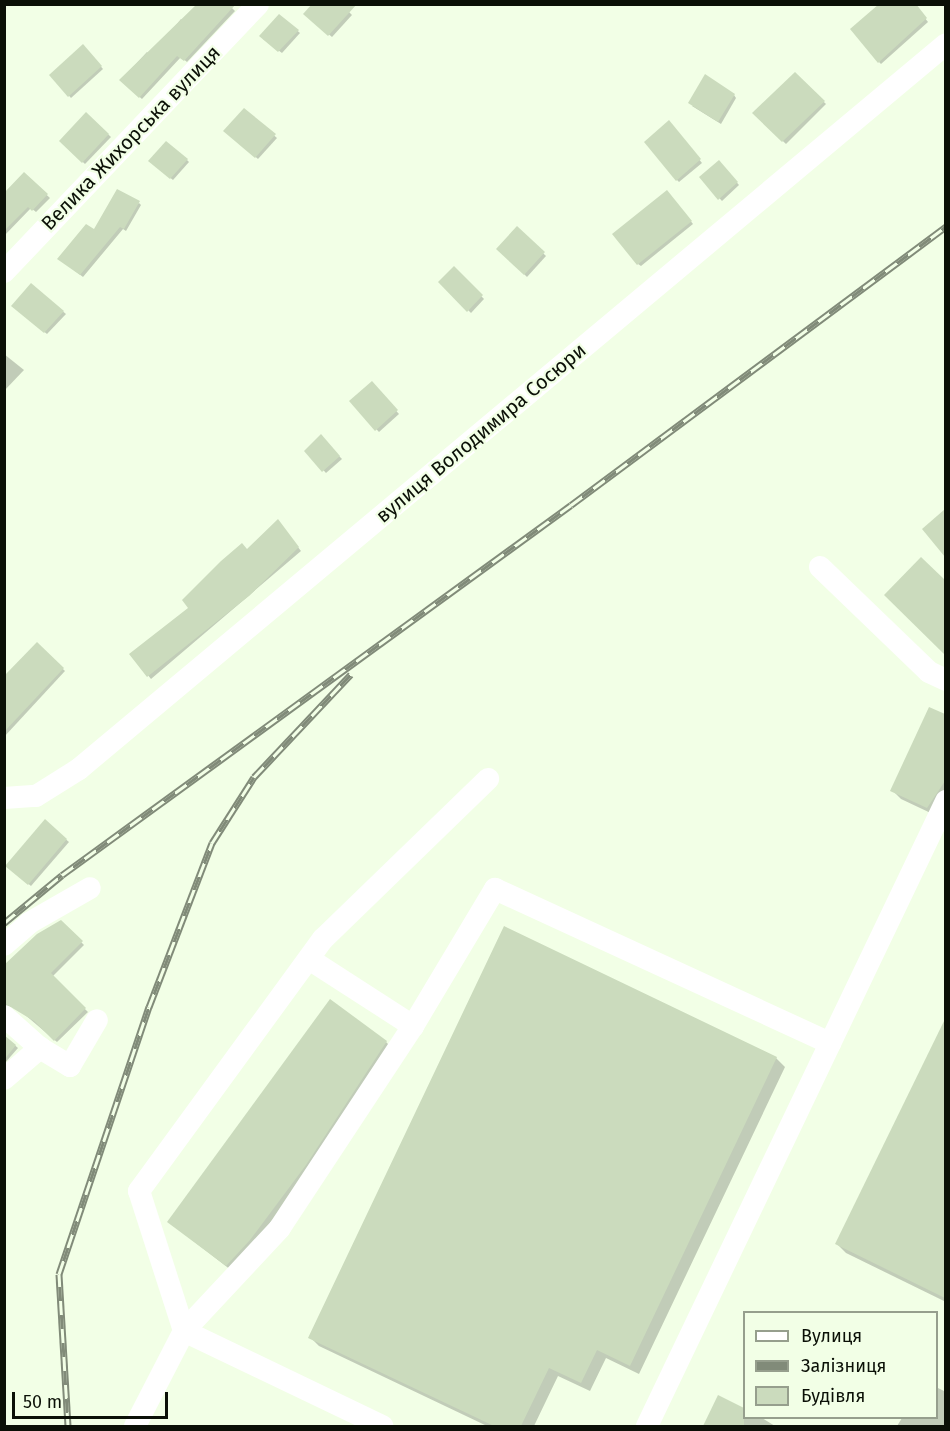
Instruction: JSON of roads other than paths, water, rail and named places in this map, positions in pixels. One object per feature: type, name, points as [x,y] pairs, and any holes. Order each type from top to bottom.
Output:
[{"type":"street","name":"Велика Жихорська вулиця","points":[[4,272],[258,4]]},
{"type":"street","name":"вулиця Володимира Сосюри","points":[[4,798],[36,796],[79,770],[945,44]]},
{"type":"street","points":[[820,567],[928,672],[945,680]]},
{"type":"street","points":[[382,1426],[184,1331],[139,1191],[323,939],[488,779]]},
{"type":"street","points":[[647,1426],[945,801]]},
{"type":"street","points":[[4,945],[29,923],[90,888]]},
{"type":"street","points":[[135,1426],[184,1331],[280,1228],[413,1026],[495,889],[830,1042]]},
{"type":"street","points":[[309,958],[413,1026]]},
{"type":"street","points":[[4,1016],[40,1048],[70,1066],[97,1020]]},
{"type":"street","points":[[4,1078],[40,1048]]},
{"type":"railway","points":[[4,923],[62,875],[571,505],[946,226]]},
{"type":"railway","points":[[68,1426],[59,1274],[149,1007],[212,843],[254,777],[351,674]]}]
